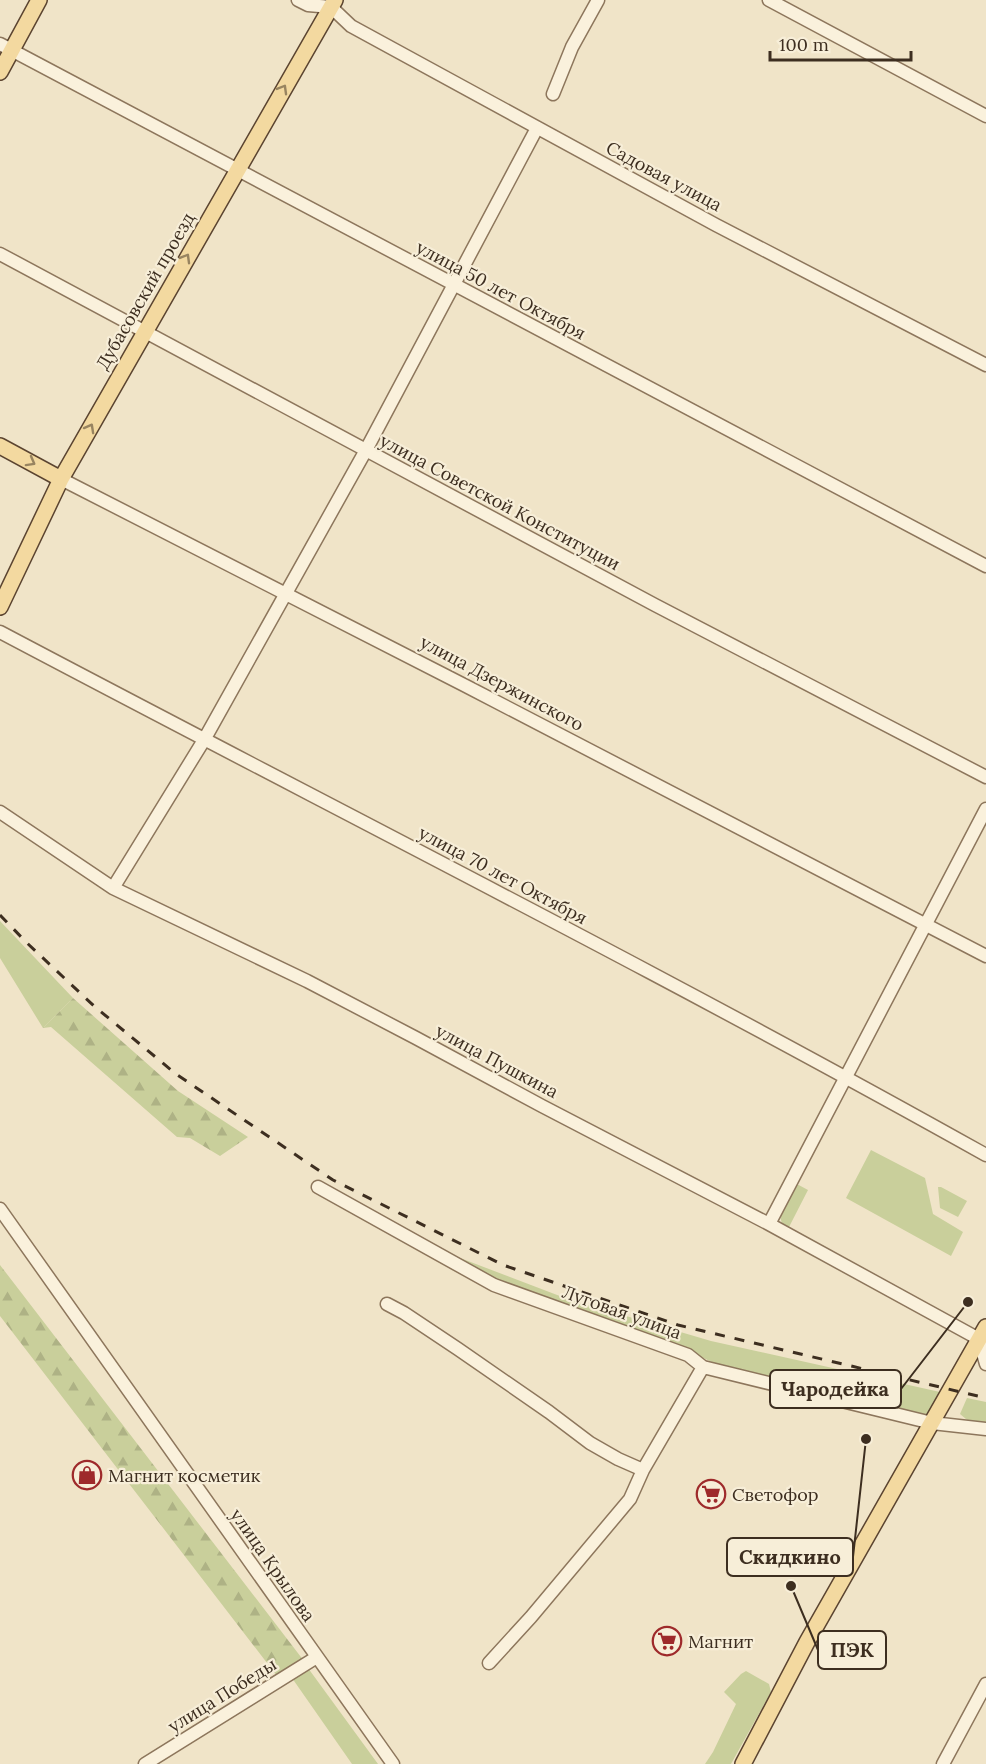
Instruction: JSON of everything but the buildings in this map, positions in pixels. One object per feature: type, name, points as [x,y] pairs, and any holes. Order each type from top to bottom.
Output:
[{"type":"main road","points":[[0,72],[6,48],[39,0]]},
{"type":"main road","name":"Дубасовский проезд","points":[[0,607],[61,479],[331,2]]},
{"type":"main road","name":"улица Дзержинского","points":[[0,446],[61,479]]},
{"type":"main road","points":[[743,1764],[807,1642],[983,1333]]},
{"type":"street","points":[[298,0],[308,5],[331,2]]},
{"type":"street","points":[[553,94],[572,47],[598,0]]},
{"type":"street","points":[[769,0],[986,117]]},
{"type":"street","name":"Садовая улица","points":[[331,2],[351,26],[716,225],[986,365]]},
{"type":"street","name":"улица 50 лет Октября","points":[[6,48],[986,566]]},
{"type":"street","points":[[114,888],[204,740],[366,450],[452,284],[537,128]]},
{"type":"street","name":"улица Советской Конституции","points":[[0,254],[655,605],[986,777]]},
{"type":"street","name":"улица Дзержинского","points":[[61,479],[285,592],[986,956]]},
{"type":"street","name":"улица 70 лет Октября","points":[[0,632],[204,740],[491,887],[848,1077],[986,1155]]},
{"type":"street","points":[[769,1224],[848,1077],[986,809]]},
{"type":"street","name":"улица Пушкина","points":[[0,812],[114,888],[308,981],[769,1224],[983,1333]]},
{"type":"street","name":"Луговая улица","points":[[318,1187],[494,1285],[688,1355],[703,1367],[932,1424],[986,1429]]},
{"type":"street","name":"улица Крылова","points":[[0,1209],[393,1764]]},
{"type":"street","points":[[387,1304],[476,1361],[590,1443],[643,1470]]},
{"type":"street","points":[[983,1333],[986,1364]]},
{"type":"street","points":[[489,1663],[531,1617],[630,1499],[643,1470],[703,1367]]},
{"type":"street","name":"улица Победы","points":[[145,1764],[317,1658]]},
{"type":"street","points":[[944,1764],[986,1684]]},
{"type":"green space","points":[[0,921],[73,998],[43,1028],[0,958]]},
{"type":"green space","points":[[73,998],[178,1091],[248,1137],[220,1156],[190,1138],[177,1137],[51,1027],[43,1028]]},
{"type":"green space","points":[[871,1150],[925,1178],[933,1214],[963,1232],[951,1256],[846,1198]]},
{"type":"green space","points":[[795,1183],[808,1190],[789,1227],[782,1224],[780,1216]]},
{"type":"green space","points":[[938,1187],[967,1201],[958,1217],[940,1208]]},
{"type":"green space","points":[[447,1253],[565,1298],[711,1341],[940,1392],[926,1418],[718,1365],[691,1352],[496,1280]]},
{"type":"green space","points":[[0,1265],[304,1661],[277,1676],[0,1316]]},
{"type":"green space","points":[[967,1398],[986,1402],[986,1425],[972,1424],[960,1414]]},
{"type":"green space","points":[[308,1668],[378,1764],[352,1764],[292,1678]]},
{"type":"green space","points":[[746,1671],[769,1684],[771,1692],[731,1764],[705,1764],[736,1704],[724,1692]]},
{"type":"railway","points":[[0,915],[94,1006],[176,1074],[333,1180],[503,1265],[678,1325],[986,1398]]},
{"type":"place","name":"Чародейка","points":[[968,1302]]},
{"type":"place","name":"Скидкино","points":[[866,1439]]},
{"type":"place","name":"Магнит косметик","points":[[87,1475]]},
{"type":"place","name":"Светофор","points":[[711,1494]]},
{"type":"place","name":"ПЭК","points":[[791,1586]]},
{"type":"place","name":"Магнит","points":[[667,1641]]}]
